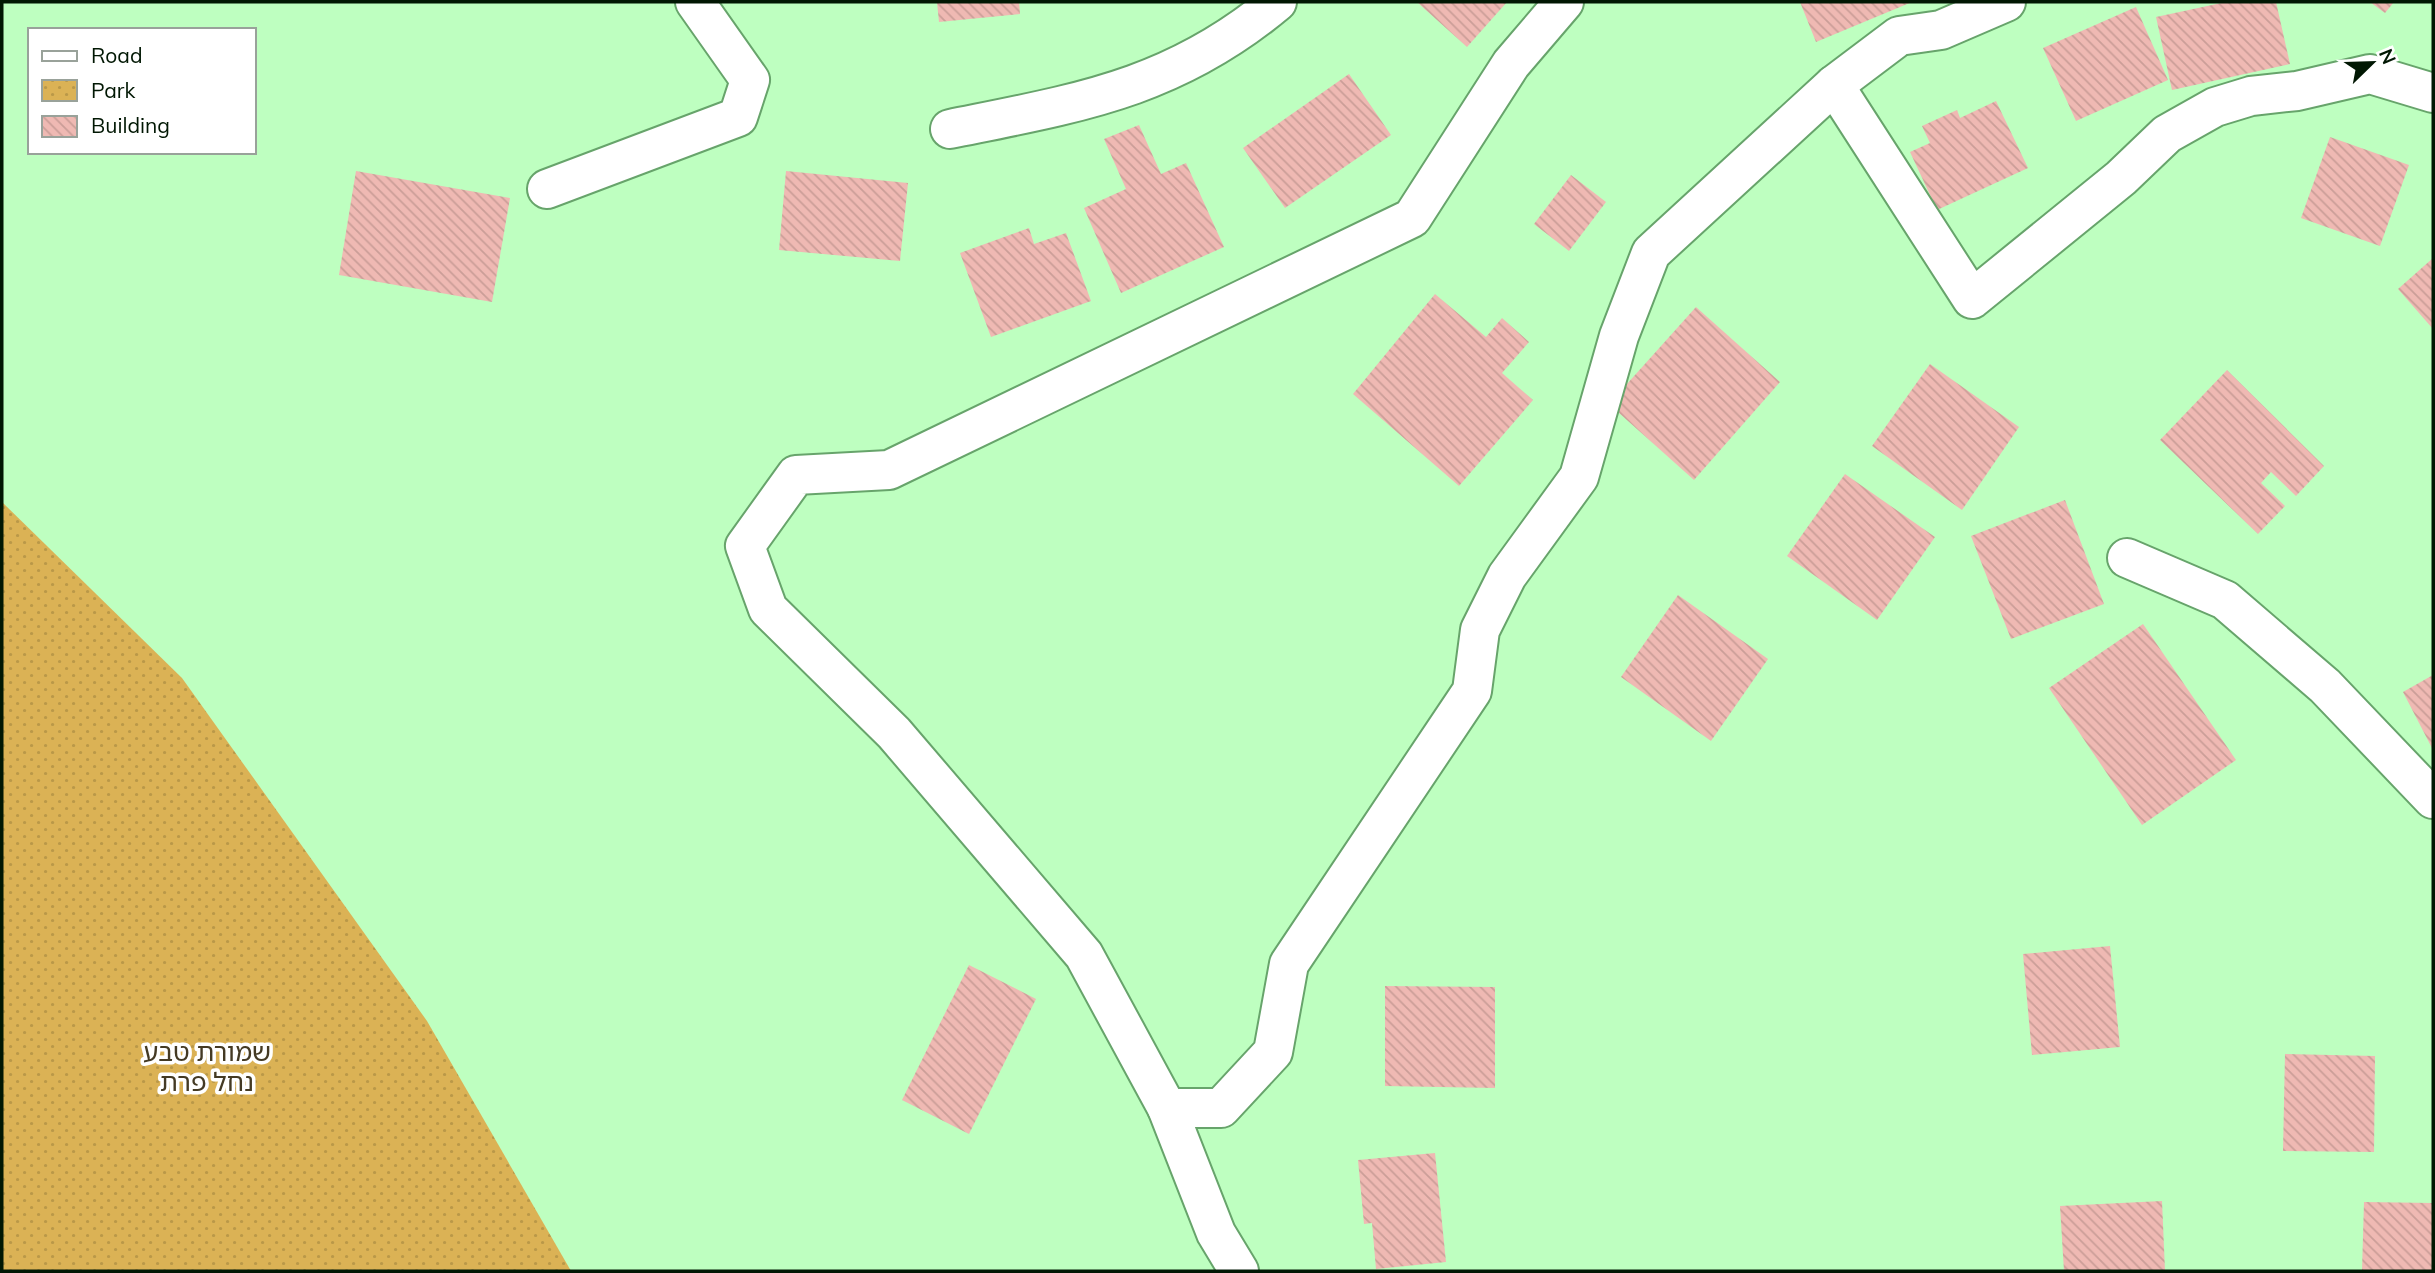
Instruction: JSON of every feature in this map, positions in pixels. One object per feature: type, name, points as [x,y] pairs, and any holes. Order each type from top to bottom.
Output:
[{"type":"street","points":[[547,190],[738,117],[750,80],[695,2]]},
{"type":"street","points":[[950,129],[1090,100],[1158,77],[1240,32],[1277,2]]},
{"type":"street","points":[[1239,1271],[1216,1233],[1167,1108],[1084,955],[894,733],[768,610],[746,546],[796,475],[889,470],[1412,218],[1511,64],[1564,2]]},
{"type":"street","points":[[1167,1108],[1221,1108],[1273,1052],[1290,964],[1472,691],[1480,630],[1507,576],[1579,477],[1619,336],[1651,253],[1834,85],[1899,36],[1941,30],[2007,2]]},
{"type":"street","points":[[1834,85],[1972,299],[2121,178],[2167,134],[2215,107],[2251,96],[2297,91],[2370,74],[2433,93]]},
{"type":"street","points":[[2127,558],[2225,600],[2325,686],[2433,799]]},
{"type":"green space","name":"שמורת טבע נחל פרת","points":[[2,502],[182,678],[427,1021],[571,1271],[2,1271]]},
{"type":"building","points":[[937,2],[1019,2],[1020,14],[939,22]]},
{"type":"building","points":[[1417,2],[1507,2],[1467,47]]},
{"type":"building","points":[[1800,2],[1912,2],[1816,42]]},
{"type":"building","points":[[2226,2],[2276,2],[2290,64],[2172,90],[2156,17]]},
{"type":"building","points":[[2370,2],[2394,2],[2385,13]]},
{"type":"building","points":[[2136,7],[2168,80],[2076,121],[2043,48]]},
{"type":"building","points":[[1349,74],[1391,135],[1285,208],[1243,148]]},
{"type":"building","points":[[1996,101],[2028,168],[1937,210],[1910,152],[1930,143],[1922,126],[1957,110],[1960,118]]},
{"type":"building","points":[[1139,125],[1161,174],[1186,163],[1224,247],[1121,293],[1084,208],[1126,189],[1104,139]]},
{"type":"building","points":[[2330,137],[2409,165],[2380,246],[2301,218]]},
{"type":"building","points":[[356,171],[510,198],[492,302],[339,275]]},
{"type":"building","points":[[786,171],[908,183],[900,261],[779,250]]},
{"type":"building","points":[[1571,175],[1606,202],[1569,251],[1534,224]]},
{"type":"building","points":[[1029,228],[1034,244],[1066,233],[1091,301],[991,337],[960,253]]},
{"type":"building","points":[[2433,258],[2433,329],[2398,289]]},
{"type":"building","points":[[1435,294],[1486,337],[1502,318],[1529,342],[1502,373],[1533,400],[1459,486],[1353,394]]},
{"type":"building","points":[[1696,307],[1780,382],[1694,480],[1609,404]]},
{"type":"building","points":[[1930,364],[2019,427],[1962,510],[1872,446]]},
{"type":"building","points":[[2227,370],[2324,466],[2296,496],[2271,472],[2261,483],[2285,506],[2258,534],[2160,440]]},
{"type":"building","points":[[1845,474],[1935,537],[1877,620],[1787,556]]},
{"type":"building","points":[[2065,500],[2104,604],[2011,639],[1971,536]]},
{"type":"building","points":[[1678,595],[1768,659],[1711,741],[1621,677]]},
{"type":"building","points":[[2143,624],[2236,760],[2142,825],[2049,688]]},
{"type":"building","points":[[2433,675],[2433,750],[2403,692]]},
{"type":"building","points":[[2110,946],[2120,1047],[2032,1055],[2023,954]]},
{"type":"building","points":[[969,965],[1036,999],[969,1134],[902,1100]]},
{"type":"building","points":[[1385,986],[1495,987],[1495,1088],[1385,1086]]},
{"type":"building","points":[[2285,1054],[2375,1056],[2374,1152],[2283,1151]]},
{"type":"building","points":[[1435,1153],[1446,1262],[1376,1269],[1372,1223],[1364,1224],[1358,1160]]},
{"type":"building","points":[[2162,1201],[2165,1271],[2064,1271],[2060,1206]]},
{"type":"building","points":[[2364,1202],[2433,1203],[2433,1271],[2362,1271]]}]
